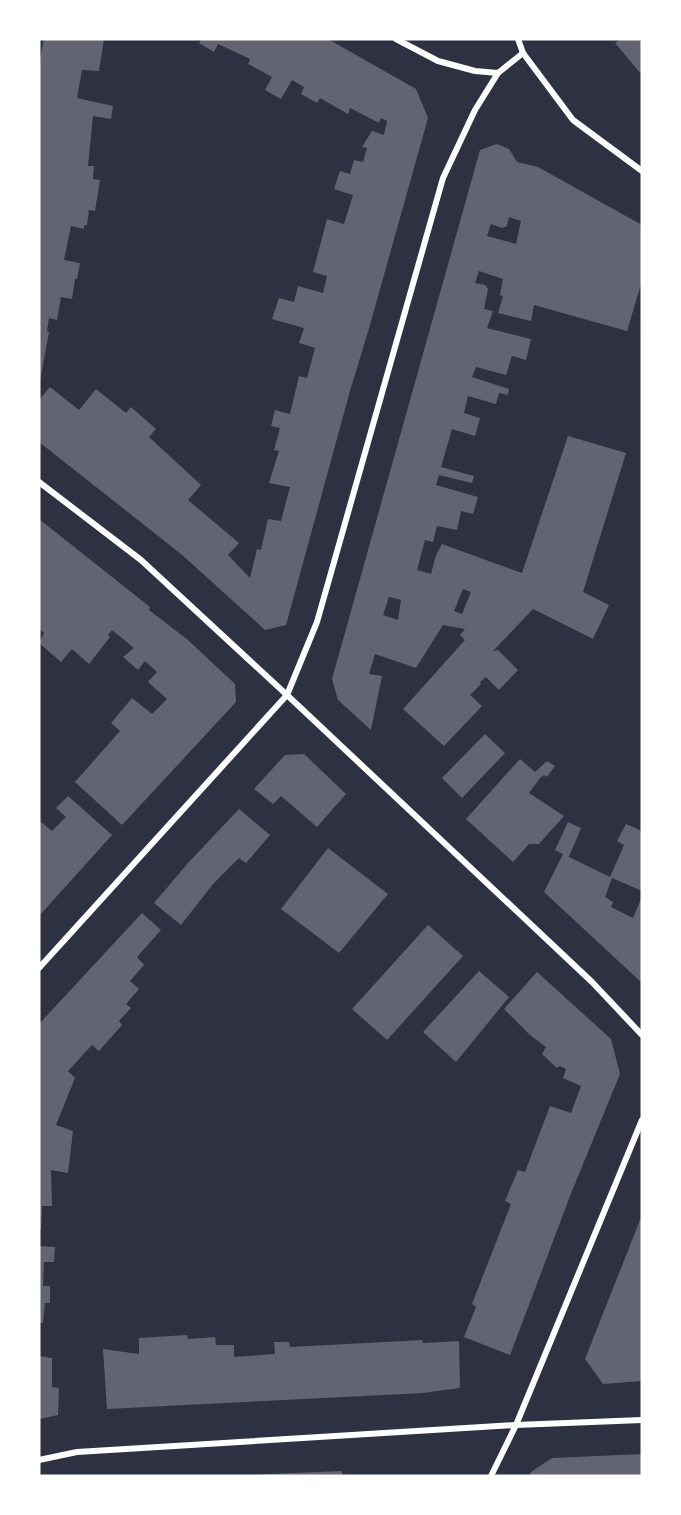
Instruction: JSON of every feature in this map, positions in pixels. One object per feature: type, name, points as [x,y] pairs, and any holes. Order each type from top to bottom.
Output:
[{"type":"street","points":[[396,39],[438,61],[475,71],[498,73]]},
{"type":"street","points":[[518,39],[523,53],[573,120],[642,171]]},
{"type":"street","points":[[39,968],[286,694],[317,622],[443,178],[475,110],[498,73],[523,53]]},
{"type":"street","points":[[39,482],[141,560],[592,982],[642,1035]]},
{"type":"street","points":[[491,1476],[516,1425],[642,1120]]},
{"type":"street","points":[[39,1460],[77,1452],[516,1425],[642,1420]]},
{"type":"building","points":[[44,39],[104,39],[99,71],[82,70],[77,98],[113,106],[111,119],[93,116],[88,166],[94,166],[93,179],[100,180],[95,211],[89,210],[87,225],[84,225],[84,229],[71,226],[64,260],[80,263],[77,279],[75,279],[72,299],[61,297],[57,320],[49,318],[47,331],[49,332],[40,381],[39,64]]},
{"type":"building","points":[[202,39],[328,39],[416,89],[428,118],[286,625],[265,630],[181,554],[39,442],[39,400],[50,387],[79,410],[96,389],[126,413],[131,407],[156,429],[149,437],[201,485],[188,500],[239,543],[228,555],[250,578],[257,549],[261,550],[268,519],[281,521],[290,487],[269,483],[279,451],[274,450],[280,428],[271,426],[275,410],[290,414],[299,376],[307,378],[315,348],[299,343],[304,328],[272,319],[279,298],[294,302],[298,286],[323,293],[327,276],[313,272],[327,219],[344,224],[353,195],[334,189],[340,171],[350,174],[354,160],[363,162],[367,148],[362,147],[372,131],[384,135],[387,121],[381,118],[379,123],[350,108],[348,114],[320,98],[317,103],[301,94],[304,87],[292,80],[281,99],[265,90],[272,77],[248,64],[250,59],[218,44],[214,52],[199,43]]},
{"type":"building","points":[[621,39],[642,39],[642,75],[615,43]]},
{"type":"building","points":[[497,144],[509,149],[517,162],[538,167],[642,225],[642,281],[627,331],[534,305],[531,321],[498,313],[503,296],[500,295],[503,279],[479,271],[475,283],[485,285],[488,289],[484,309],[493,311],[487,328],[531,339],[526,360],[512,356],[506,375],[476,367],[472,377],[509,389],[508,395],[499,393],[496,404],[468,396],[464,413],[480,418],[475,436],[452,429],[441,467],[474,476],[472,483],[439,475],[436,485],[478,497],[473,514],[461,511],[457,530],[437,526],[433,542],[425,540],[417,570],[431,574],[436,555],[442,544],[522,573],[568,436],[626,453],[583,592],[609,605],[593,639],[533,609],[493,651],[498,650],[518,670],[499,690],[486,677],[480,682],[481,684],[470,695],[482,706],[444,746],[403,709],[465,640],[460,635],[465,629],[443,625],[416,668],[375,654],[369,674],[382,676],[371,730],[338,700],[332,679],[480,150]],"holes":[[[509,217],[521,221],[516,244],[487,236],[491,224],[502,228],[507,226]],[[463,589],[471,592],[462,614],[454,611]],[[389,597],[401,600],[398,620],[383,615]]]},
{"type":"building","points":[[39,519],[150,607],[149,610],[188,640],[235,684],[236,702],[122,825],[75,782],[120,731],[111,723],[132,698],[152,714],[167,699],[148,682],[157,672],[145,661],[138,670],[123,657],[134,648],[112,630],[108,635],[110,637],[89,664],[72,649],[61,662],[39,643],[44,633],[39,629]]},
{"type":"building","points":[[485,734],[505,753],[462,798],[442,778]]},
{"type":"building","points":[[304,754],[346,794],[317,827],[281,796],[273,804],[254,789],[285,755]]},
{"type":"building","points":[[520,759],[535,772],[547,761],[555,766],[547,777],[544,775],[540,778],[529,793],[564,816],[539,844],[529,844],[513,862],[466,819]]},
{"type":"building","points":[[68,796],[112,835],[39,916],[39,824],[41,822],[52,831],[66,817],[56,808]]},
{"type":"building","points":[[239,809],[270,835],[246,863],[239,858],[213,884],[181,925],[154,903]]},
{"type":"building","points":[[568,822],[581,828],[569,857],[610,877],[624,845],[617,841],[626,824],[642,831],[642,891],[612,878],[605,897],[613,902],[611,907],[633,918],[642,897],[642,983],[544,892],[563,854],[555,850]]},
{"type":"building","points":[[328,848],[388,894],[339,953],[281,909]]},
{"type":"building","points":[[142,913],[161,930],[137,957],[144,965],[130,981],[139,989],[126,1004],[131,1008],[119,1021],[122,1025],[99,1051],[92,1045],[68,1071],[75,1078],[56,1125],[73,1131],[68,1173],[51,1170],[52,1206],[42,1206],[41,1230],[39,1229],[39,1024]]},
{"type":"building","points":[[428,925],[463,956],[387,1040],[352,1009]]},
{"type":"building","points":[[479,971],[509,997],[456,1062],[423,1032]]},
{"type":"building","points":[[537,972],[611,1039],[620,1074],[572,1191],[510,1355],[464,1337],[476,1307],[472,1304],[511,1204],[505,1201],[518,1170],[525,1172],[550,1106],[571,1113],[581,1086],[563,1078],[566,1069],[560,1066],[557,1068],[542,1054],[546,1047],[530,1035],[504,1009]]},
{"type":"building","points":[[642,1215],[642,1381],[603,1384],[585,1359]]},
{"type":"building","points":[[39,1246],[55,1247],[54,1262],[44,1262],[43,1286],[50,1286],[50,1303],[45,1303],[43,1323],[39,1323]]},
{"type":"building","points":[[187,1335],[188,1339],[215,1337],[216,1345],[234,1345],[234,1357],[275,1354],[274,1342],[289,1342],[290,1347],[422,1340],[423,1343],[459,1341],[460,1388],[423,1393],[107,1409],[103,1349],[139,1354],[139,1338]]},
{"type":"building","points":[[39,1356],[52,1358],[52,1387],[59,1388],[58,1415],[39,1419]]},
{"type":"building","points":[[642,1454],[642,1476],[529,1476],[531,1472],[552,1458]]},
{"type":"building","points":[[342,1471],[342,1476],[263,1476],[263,1474]]}]
